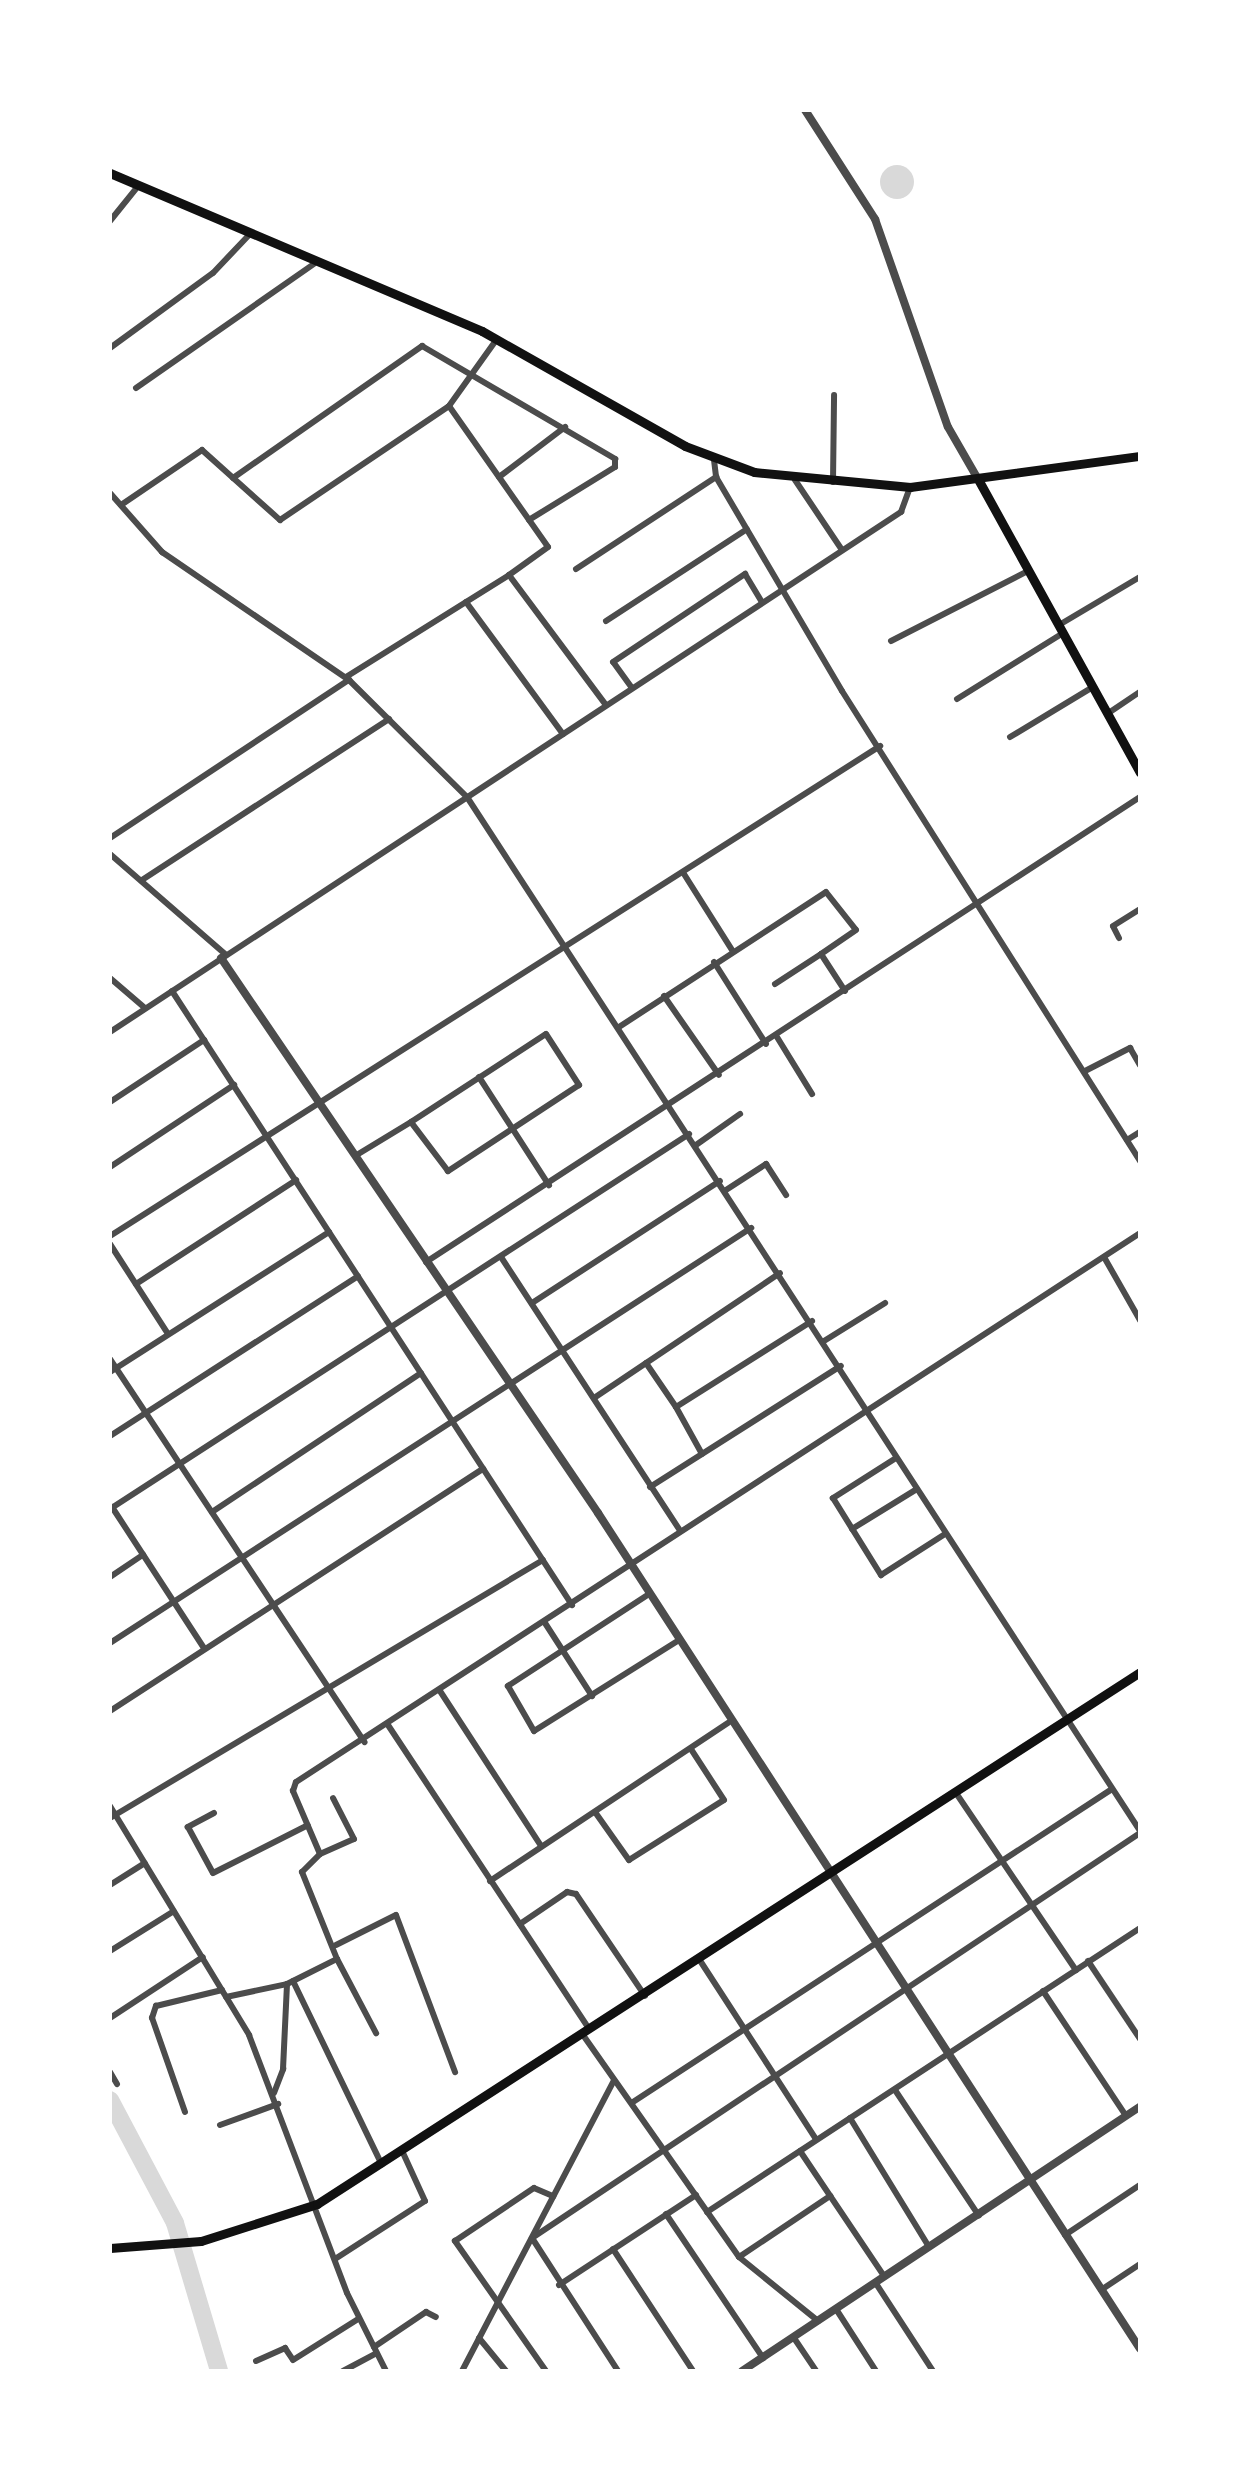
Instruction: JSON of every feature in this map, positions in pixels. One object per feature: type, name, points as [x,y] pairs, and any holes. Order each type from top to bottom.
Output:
[{"type":"main road","points":[[110,173],[248,236],[497,339],[714,460],[795,480],[910,487],[979,481],[1140,456]]},
{"type":"main road","points":[[979,481],[1140,773]]},
{"type":"main road","points":[[110,2248],[201,2241],[317,2204],[403,2153],[1140,1672]]},
{"type":"street","points":[[805,110],[875,219],[948,427],[979,481]]},
{"type":"street","points":[[110,221],[139,185]]},
{"type":"street","points":[[110,348],[213,273],[248,236]]},
{"type":"street","points":[[136,388],[314,264]]},
{"type":"street","points":[[121,505],[202,450],[280,520],[449,406],[497,339]]},
{"type":"street","points":[[233,478],[422,346],[615,459],[615,467],[529,520]]},
{"type":"street","points":[[833,482],[834,395]]},
{"type":"street","points":[[110,838],[548,547],[449,406]]},
{"type":"street","points":[[499,477],[565,427]]},
{"type":"street","points":[[714,460],[716,477],[782,589],[981,899],[1140,1161]]},
{"type":"street","points":[[576,569],[716,477]]},
{"type":"street","points":[[795,480],[842,550]]},
{"type":"street","points":[[110,1032],[901,512],[910,487]]},
{"type":"street","points":[[110,493],[162,552],[347,679],[467,797],[870,1410],[896,1458],[1112,1789],[1137,1821],[1140,1832],[532,2238]]},
{"type":"street","points":[[606,621],[747,529]]},
{"type":"street","points":[[891,641],[1028,571]]},
{"type":"street","points":[[632,688],[613,662],[745,574],[762,602]]},
{"type":"street","points":[[509,575],[606,705]]},
{"type":"street","points":[[957,699],[1140,577]]},
{"type":"street","points":[[466,602],[563,734]]},
{"type":"street","points":[[1010,737],[1093,687]]},
{"type":"street","points":[[1107,714],[1140,692]]},
{"type":"street","points":[[142,880],[389,719]]},
{"type":"street","points":[[110,1236],[316,1103],[569,950],[880,746]]},
{"type":"street","points":[[426,1262],[671,1107],[981,899],[1140,797]]},
{"type":"street","points":[[110,854],[223,957],[316,1103],[509,1385],[901,1990],[1139,2346]]},
{"type":"street","points":[[684,874],[732,950]]},
{"type":"street","points":[[619,1027],[732,950],[826,892],[856,930],[775,984]]},
{"type":"street","points":[[1119,938],[1113,926],[1140,909]]},
{"type":"street","points":[[821,954],[845,991]]},
{"type":"street","points":[[714,962],[766,1044]]},
{"type":"street","points":[[110,978],[145,1008]]},
{"type":"street","points":[[172,991],[572,1605]]},
{"type":"street","points":[[664,996],[719,1075]]},
{"type":"street","points":[[355,1156],[546,1034],[579,1085],[448,1171],[411,1122]]},
{"type":"street","points":[[777,1037],[812,1094]]},
{"type":"street","points":[[110,1102],[204,1040]]},
{"type":"street","points":[[1085,1071],[1130,1048],[1140,1065]]},
{"type":"street","points":[[479,1077],[549,1185]]},
{"type":"street","points":[[110,1167],[234,1085]]},
{"type":"street","points":[[696,1145],[740,1114]]},
{"type":"street","points":[[1127,1140],[1140,1132]]},
{"type":"street","points":[[204,1648],[111,1508],[689,1134]]},
{"type":"street","points":[[726,1190],[766,1164],[786,1195]]},
{"type":"street","points":[[136,1284],[296,1180]]},
{"type":"street","points":[[532,1303],[720,1181]]},
{"type":"street","points":[[110,1643],[751,1228]]},
{"type":"street","points":[[113,1370],[329,1232]]},
{"type":"street","points":[[320,1854],[296,1782],[364,1742],[680,1531],[1140,1233]]},
{"type":"street","points":[[110,1244],[168,1334]]},
{"type":"street","points":[[501,1257],[680,1531]]},
{"type":"street","points":[[1104,1257],[1140,1320]]},
{"type":"street","points":[[594,1398],[780,1273]]},
{"type":"street","points":[[110,1436],[358,1276]]},
{"type":"street","points":[[824,1341],[885,1303]]},
{"type":"street","points":[[676,1407],[812,1321]]},
{"type":"street","points":[[110,1359],[113,1370],[180,1464],[364,1742]]},
{"type":"street","points":[[646,1363],[676,1407],[702,1454]]},
{"type":"street","points":[[650,1487],[841,1366]]},
{"type":"street","points":[[212,1512],[421,1373]]},
{"type":"street","points":[[896,1458],[833,1498],[881,1575],[945,1534]]},
{"type":"street","points":[[110,1711],[483,1469]]},
{"type":"street","points":[[852,1529],[917,1489]]},
{"type":"street","points":[[110,1577],[143,1555]]},
{"type":"street","points":[[113,1816],[543,1560]]},
{"type":"street","points":[[646,1596],[508,1686],[534,1731],[676,1642]]},
{"type":"street","points":[[545,1623],[592,1696]]},
{"type":"street","points":[[440,1691],[541,1846]]},
{"type":"street","points":[[490,1881],[728,1723]]},
{"type":"street","points":[[388,1725],[520,1924],[614,2080],[633,2102],[739,2257],[818,2321]]},
{"type":"street","points":[[595,1812],[629,1860],[724,1800],[691,1749]]},
{"type":"street","points":[[633,2102],[1112,1789]]},
{"type":"street","points":[[956,1793],[1076,1970]]},
{"type":"street","points":[[333,1798],[354,1839],[320,1854],[302,1872],[336,1945],[337,1959],[376,2033]]},
{"type":"street","points":[[110,1806],[113,1816],[222,1990],[274,2093],[358,2319],[386,2371]]},
{"type":"street","points":[[214,1813],[188,1827],[213,1873],[308,1825]]},
{"type":"street","points":[[110,1885],[145,1863]]},
{"type":"street","points":[[520,1924],[567,1892],[576,1894],[645,1996]]},
{"type":"street","points":[[110,1951],[174,1911]]},
{"type":"street","points":[[336,1945],[396,1915],[455,2072]]},
{"type":"street","points":[[707,2212],[1140,1929]]},
{"type":"street","points":[[110,2018],[203,1957]]},
{"type":"street","points":[[226,1997],[290,1982],[337,1959]]},
{"type":"street","points":[[699,1959],[816,2139]]},
{"type":"street","points":[[1088,1961],[1140,2039]]},
{"type":"street","points":[[274,2093],[283,2069],[290,1982]]},
{"type":"street","points":[[290,1982],[382,2165]]},
{"type":"street","points":[[185,2112],[152,2018],[156,2006],[222,1990]]},
{"type":"street","points":[[1043,1991],[1126,2116]]},
{"type":"street","points":[[354,2012],[364,2008]]},
{"type":"street","points":[[110,2072],[117,2084]]},
{"type":"street","points":[[462,2371],[614,2080]]},
{"type":"street","points":[[895,2090],[979,2216]]},
{"type":"street","points":[[220,2125],[278,2104]]},
{"type":"street","points":[[742,2371],[1140,2107]]},
{"type":"street","points":[[850,2118],[929,2247]]},
{"type":"street","points":[[800,2151],[933,2371]]},
{"type":"street","points":[[335,2259],[425,2201],[403,2153]]},
{"type":"street","points":[[1065,2235],[1140,2185]]},
{"type":"street","points":[[546,2371],[455,2241],[534,2188],[553,2196]]},
{"type":"street","points":[[559,2285],[696,2195]]},
{"type":"street","points":[[739,2257],[830,2196]]},
{"type":"street","points":[[666,2214],[763,2358]]},
{"type":"street","points":[[532,2238],[559,2285],[618,2371]]},
{"type":"street","points":[[613,2249],[693,2371]]},
{"type":"street","points":[[1101,2290],[1140,2264]]},
{"type":"street","points":[[836,2309],[876,2371]]},
{"type":"street","points":[[343,2371],[426,2312],[436,2317]]},
{"type":"street","points":[[256,2361],[285,2348],[293,2360],[358,2319]]},
{"type":"street","points":[[479,2338],[506,2371]]},
{"type":"street","points":[[794,2338],[816,2371]]},
{"type":"shaded area","points":[[897,165],[909,170],[914,182],[909,194],[897,199],[885,194],[880,182],[885,170]]},
{"type":"waterway","points":[[110,2100],[175,2223],[219,2371]]}]
